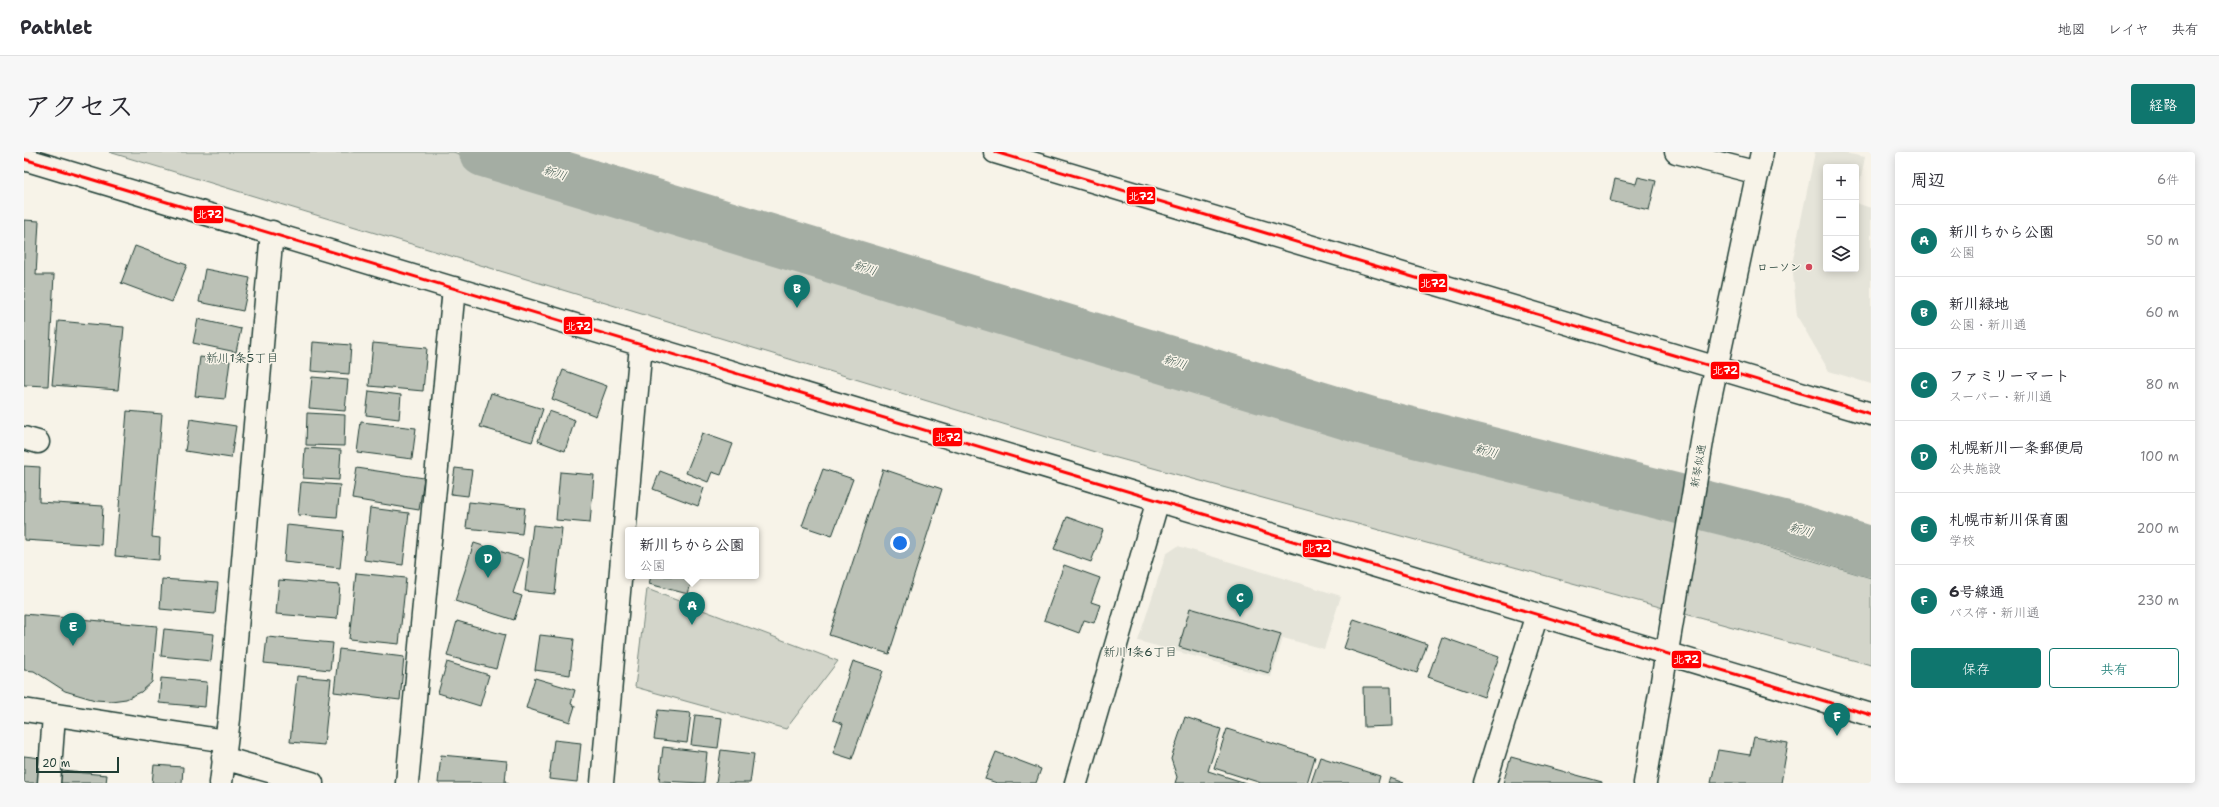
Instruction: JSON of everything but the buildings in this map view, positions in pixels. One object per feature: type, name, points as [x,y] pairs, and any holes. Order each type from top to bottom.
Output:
[{"type":"street","points":[[995,152],[1871,414]]},
{"type":"street","points":[[1676,152],[1760,162]]},
{"type":"street","points":[[24,159],[272,232],[641,345],[1871,715]]},
{"type":"street","name":"新琴似通","points":[[1645,783],[1672,612],[1707,412],[1760,162]]},
{"type":"street","points":[[221,783],[272,232]]},
{"type":"street","points":[[407,783],[454,288]]},
{"type":"street","points":[[602,783],[641,345]]},
{"type":"street","points":[[1076,783],[1158,500]]},
{"type":"street","points":[[1485,783],[1537,614]]},
{"type":"street","points":[[24,710],[225,750],[312,783]]},
{"type":"street","points":[[48,783],[54,715]]},
{"type":"shaded area","points":[[109,152],[453,152],[1871,578],[1871,665],[1095,452]]},
{"type":"shaded area","name":"ローソン","points":[[1815,152],[1839,152],[1865,157],[1859,188],[1859,164],[1823,164],[1823,272],[1859,272],[1859,204],[1871,208],[1871,384],[1829,371],[1797,316],[1792,264]]},
{"type":"shaded area","points":[[1178,546],[1341,596],[1324,649],[1283,638],[1271,677],[1138,641],[1166,554]]},
{"type":"shaded area","points":[[647,589],[838,661],[786,729],[635,687]]},
{"type":"waterway","name":"新川","points":[[484,152],[1371,422],[1795,528],[1871,552]]},
{"type":"transit line","name":"北72","points":[[995,152],[1871,414]]},
{"type":"transit line","name":"北72","points":[[24,159],[1871,715]]},
{"type":"place","name":"ローソン","points":[[1809,267]]},
{"type":"place","name":"新川緑地","points":[[797,308]]},
{"type":"place","name":"札幌新川一条郵便局","points":[[488,578]]},
{"type":"place","name":"ファミリーマート","points":[[1240,617]]},
{"type":"place","name":"新川ちから公園","points":[[692,625]]},
{"type":"place","name":"札幌市新川保育園","points":[[73,646]]},
{"type":"place","name":"6号線通","points":[[1837,736]]},
{"type":"district","name":"新川1条5丁目","points":[[242,358]]},
{"type":"district","name":"新川1条6丁目","points":[[1140,652]]}]
